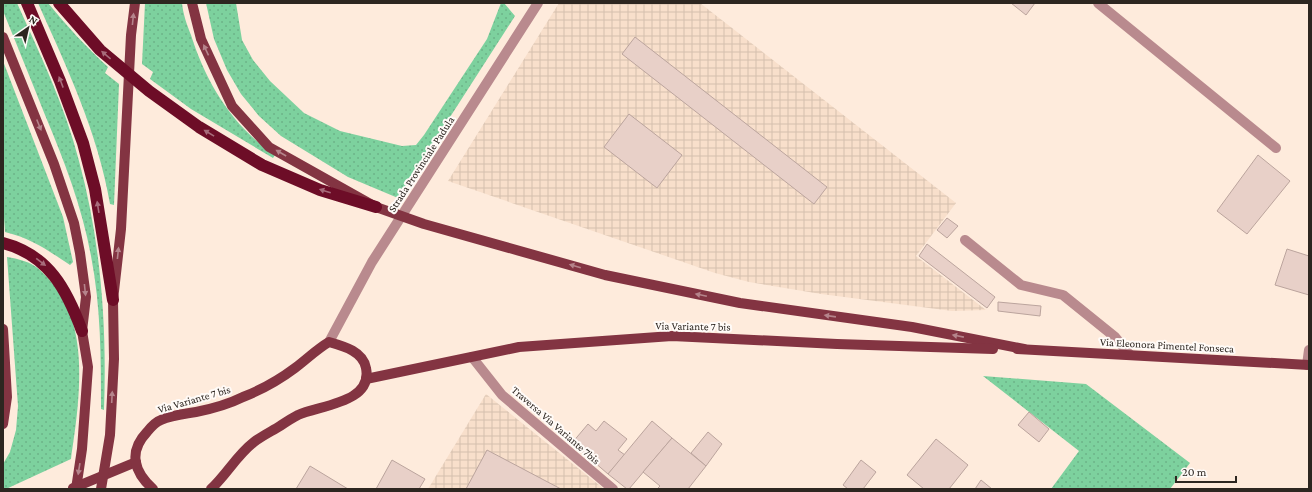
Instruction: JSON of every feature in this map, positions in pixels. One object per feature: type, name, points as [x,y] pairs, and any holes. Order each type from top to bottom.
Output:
[{"type":"highway","points":[[27,3],[60,80],[83,143],[95,188],[113,300]]},
{"type":"highway","points":[[58,3],[100,50],[149,91],[199,127],[262,164],[320,190],[376,207]]},
{"type":"highway","points":[[5,243],[22,250],[35,258],[46,266],[55,276],[64,288],[82,331]]},
{"type":"main road","points":[[101,489],[110,436],[114,358],[113,300],[121,229],[131,34],[134,3]]},
{"type":"main road","points":[[192,3],[201,39],[232,106],[270,147],[376,207],[424,224],[605,275],[740,303],[912,327],[1024,349]]},
{"type":"main road","points":[[3,37],[54,164],[74,223],[80,253],[86,297],[82,331],[88,367],[82,449],[76,489]]},
{"type":"main road","points":[[3,329],[7,397],[3,424]]},
{"type":"main road","name":"Via Variante 7 bis","points":[[366,379],[519,347],[672,336],[845,344],[1024,349]]},
{"type":"main road","points":[[211,489],[228,471],[235,459],[254,442],[298,415],[348,399],[357,394],[362,388],[366,379],[367,371],[365,364],[359,355],[343,346],[329,342]]},
{"type":"main road","name":"Via Variante 7 bis","points":[[136,462],[136,449],[140,441],[153,425],[160,420],[198,412],[242,398],[272,383],[294,369],[316,350],[329,342]]},
{"type":"main road","name":"Via Eleonora Pimentel Fonseca","points":[[1024,349],[1308,365]]},
{"type":"main road","points":[[71,489],[136,462],[139,472],[146,483],[153,489]]},
{"type":"street","name":"Strada Provinciale Padula","points":[[329,342],[372,262],[538,3]]},
{"type":"street","points":[[1098,3],[1276,148]]},
{"type":"street","points":[[965,240],[1021,285],[1063,294],[1115,337],[1130,355]]},
{"type":"street","points":[[1308,365],[1309,350]]},
{"type":"street","name":"Traversa Via Variante 7bis","points":[[472,357],[502,395],[613,489]]},
{"type":"shaded area","points":[[559,3],[700,3],[956,203],[916,256],[986,310],[952,311],[821,294],[749,282],[715,273],[448,181]]},
{"type":"shaded area","points":[[486,394],[604,489],[428,489]]},
{"type":"green space","points":[[3,3],[17,3],[43,61],[67,120],[87,192],[93,222],[101,284],[105,379],[104,410],[101,409],[99,313],[97,294],[83,220],[66,166],[3,11]]},
{"type":"green space","points":[[38,3],[48,3],[92,52],[108,67],[105,73],[119,84],[114,205],[110,204],[105,178],[90,126]]},
{"type":"green space","points":[[145,3],[182,3],[185,19],[197,53],[213,87],[234,117],[246,131],[275,155],[273,158],[191,109],[150,79],[153,72],[142,64]]},
{"type":"green space","points":[[206,3],[236,3],[242,40],[253,60],[270,81],[304,113],[340,131],[402,146],[416,145],[424,135],[487,39],[501,3],[504,3],[515,16],[398,198],[348,177],[281,136],[259,116],[241,94],[227,70],[214,39]]},
{"type":"green space","points":[[3,61],[63,217],[73,262],[70,265],[32,242],[5,232],[3,203]]},
{"type":"green space","points":[[7,257],[22,260],[33,265],[53,284],[65,302],[73,323],[78,345],[79,392],[71,459],[6,489],[3,489],[3,464],[10,452],[16,430],[18,406]]},
{"type":"green space","points":[[983,376],[1086,384],[1190,463],[1170,489],[1051,489],[1079,451]]},
{"type":"building","points":[[1011,3],[1035,3],[1026,15]]},
{"type":"building","points":[[635,37],[827,187],[814,204],[622,54]]},
{"type":"building","points":[[629,114],[682,155],[657,188],[604,147]]},
{"type":"building","points":[[1258,155],[1290,181],[1247,234],[1217,211]]},
{"type":"building","points":[[947,218],[958,226],[947,238],[937,230]]},
{"type":"building","points":[[927,244],[995,297],[987,308],[919,256]]},
{"type":"building","points":[[1287,249],[1309,256],[1309,295],[1275,285]]},
{"type":"building","points":[[998,302],[1041,306],[1040,316],[998,311]]},
{"type":"building","points":[[1029,412],[1049,429],[1039,442],[1018,425]]},
{"type":"building","points":[[604,421],[627,439],[618,450],[625,455],[608,474],[572,443],[588,424],[596,431]]},
{"type":"building","points":[[652,421],[672,438],[629,489],[627,489],[608,474]]},
{"type":"building","points":[[708,432],[722,444],[706,466],[691,453]]},
{"type":"building","points":[[672,438],[706,466],[688,489],[657,489],[660,486],[643,472]]},
{"type":"building","points":[[936,439],[968,465],[949,489],[924,489],[907,475]]},
{"type":"building","points":[[487,450],[561,489],[466,489]]},
{"type":"building","points":[[392,460],[425,479],[419,489],[376,489]]},
{"type":"building","points":[[861,460],[876,472],[863,489],[848,489],[843,485]]},
{"type":"building","points":[[310,466],[348,489],[296,489]]},
{"type":"building","points":[[981,480],[992,489],[975,489]]}]
